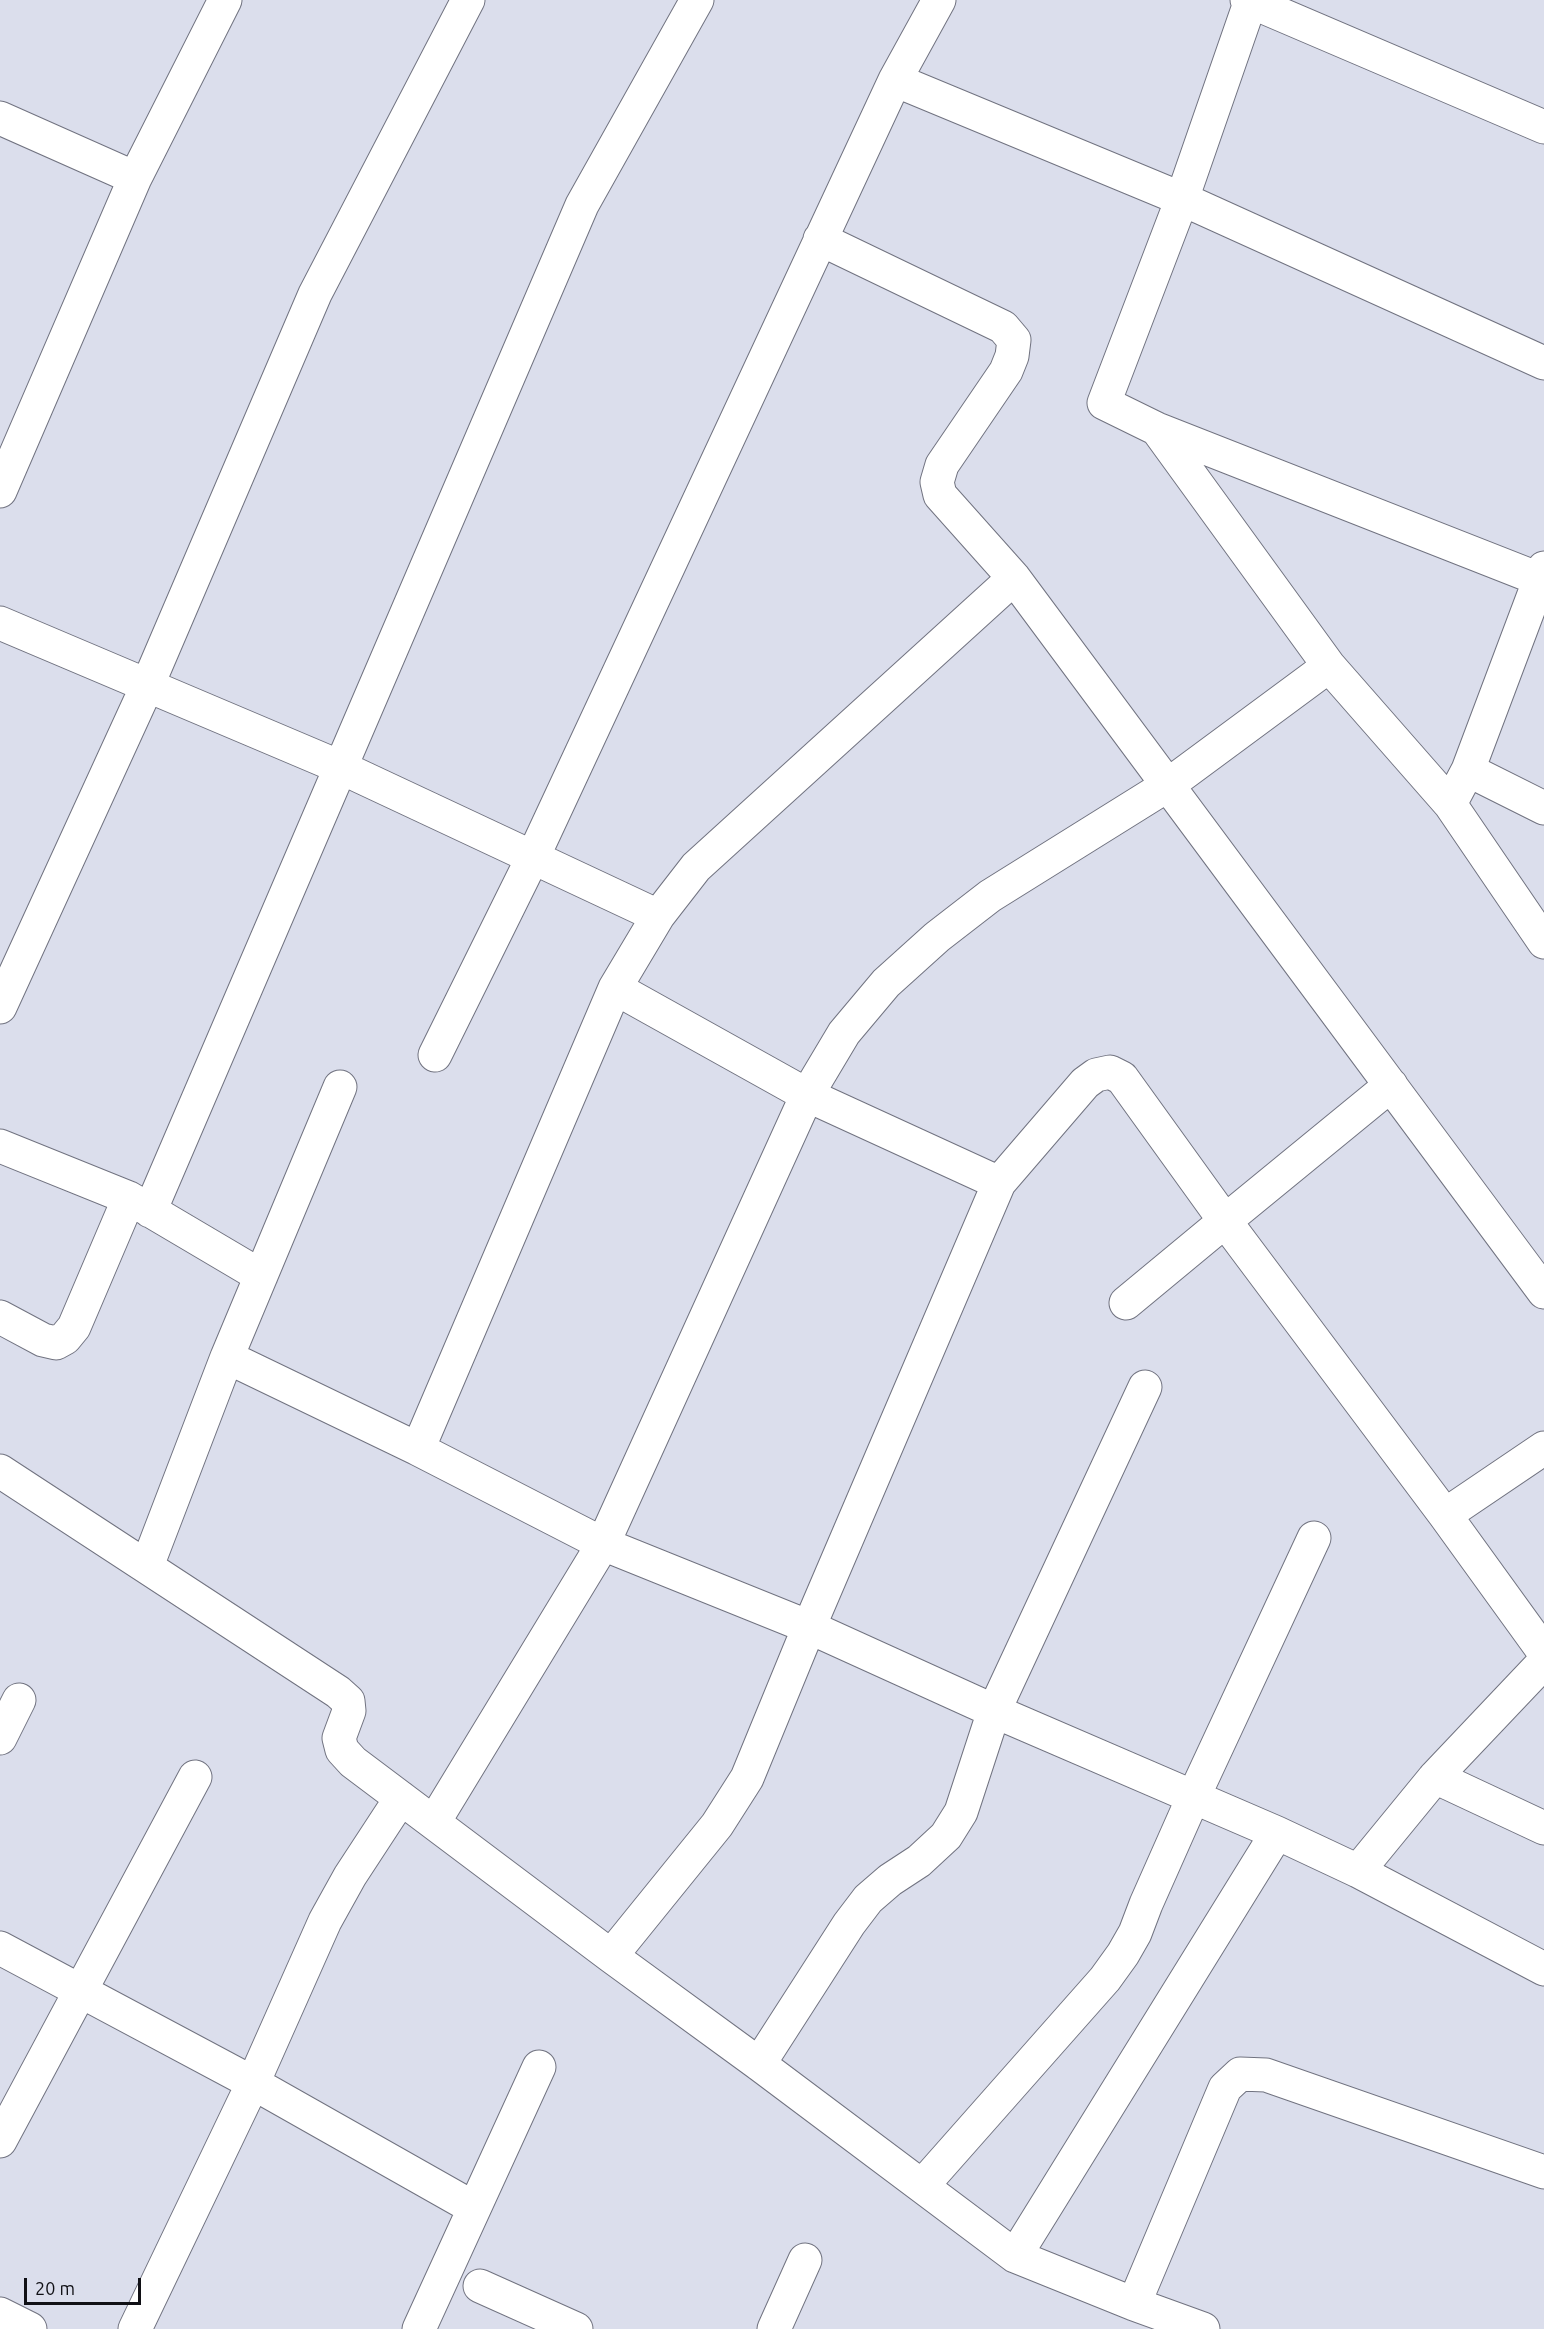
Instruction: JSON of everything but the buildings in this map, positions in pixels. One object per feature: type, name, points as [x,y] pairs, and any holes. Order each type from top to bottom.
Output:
[{"type":"street","points":[[0,491],[135,178],[225,0]]},
{"type":"street","points":[[0,1007],[148,684],[315,294],[468,0]]},
{"type":"street","points":[[0,1317],[43,1340],[56,1343],[65,1338],[74,1326],[140,1204],[340,767],[582,205],[697,0]]},
{"type":"street","points":[[435,1055],[533,856],[895,80],[939,0]]},
{"type":"street","points":[[1450,804],[1468,770],[1542,576],[1157,429],[1104,403],[1182,199],[1250,0],[1544,127]]},
{"type":"street","points":[[895,80],[1182,199],[1544,363]]},
{"type":"street","points":[[0,118],[135,178]]},
{"type":"street","points":[[820,239],[1004,327],[1014,340],[1012,356],[1006,371],[942,465],[937,482],[940,495],[1014,578],[1544,1292]]},
{"type":"street","points":[[1157,429],[1329,666],[1450,804],[1544,942]]},
{"type":"street","points":[[418,1449],[615,988],[657,916],[696,867],[1014,578]]},
{"type":"street","points":[[0,623],[340,767],[657,916]]},
{"type":"street","points":[[434,1822],[603,1544],[807,1095],[844,1033],[886,983],[937,937],[990,896],[1168,785],[1329,666]]},
{"type":"street","points":[[1468,770],[1544,808]]},
{"type":"street","points":[[615,988],[807,1095],[999,1183]]},
{"type":"street","points":[[610,1956],[731,1805],[747,1778],[808,1627],[999,1183],[1085,1083],[1096,1075],[1110,1072],[1122,1078],[1544,1652]]},
{"type":"street","points":[[1126,1303],[1390,1085]]},
{"type":"street","points":[[147,1566],[227,1357],[340,1087]]},
{"type":"street","points":[[0,1146],[140,1204],[261,1276]]},
{"type":"street","points":[[227,1357],[418,1449],[603,1544],[808,1627],[994,1711],[1277,1833],[1358,1871],[1544,1969]]},
{"type":"street","points":[[759,2064],[849,1924],[868,1899],[890,1880],[919,1861],[945,1836],[961,1812],[994,1711],[1145,1387]]},
{"type":"street","points":[[1445,1515],[1544,1448]]},
{"type":"street","points":[[0,1471],[338,1692],[348,1701],[349,1711],[339,1738],[342,1750],[353,1762],[1015,2256],[1203,2329]]},
{"type":"street","points":[[922,2186],[1106,1979],[1123,1954],[1135,1933],[1193,1798],[1314,1538]]},
{"type":"street","points":[[1358,1871],[1435,1777],[1544,1662]]},
{"type":"street","points":[[0,1738],[19,1700]]},
{"type":"street","points":[[0,2141],[195,1777]]},
{"type":"street","points":[[1435,1777],[1544,1828]]},
{"type":"street","points":[[135,2329],[253,2084],[325,1921],[350,1876],[401,1798]]},
{"type":"street","points":[[1015,2256],[1277,1833]]},
{"type":"street","points":[[0,1948],[253,2084],[474,2208]]},
{"type":"street","points":[[419,2329],[539,2067]]},
{"type":"street","points":[[1134,2304],[1225,2088],[1240,2074],[1266,2075],[1544,2172]]},
{"type":"street","points":[[774,2329],[805,2260]]},
{"type":"street","points":[[480,2286],[576,2329]]},
{"type":"street","points":[[0,2314],[30,2329]]}]
